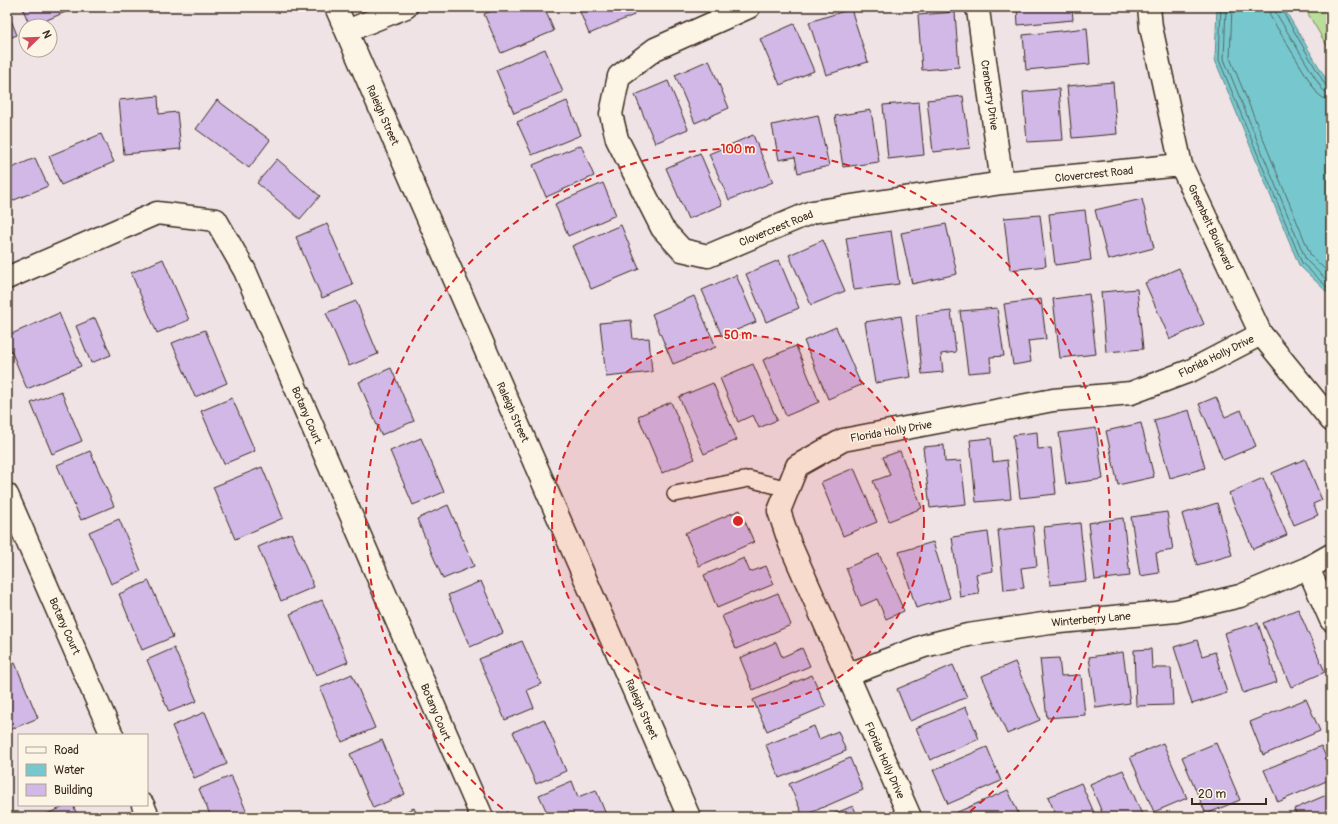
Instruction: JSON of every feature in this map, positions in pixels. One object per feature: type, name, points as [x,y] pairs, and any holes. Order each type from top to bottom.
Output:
[{"type":"street","name":"Raleigh Street","points":[[336,7],[689,817]]},
{"type":"street","points":[[347,31],[406,7]]},
{"type":"street","name":"Clovercrest Road","points":[[749,7],[655,50],[619,76],[611,114],[617,139],[662,228],[682,250],[708,256],[812,212],[1002,183],[1181,165]]},
{"type":"street","name":"Cranberry Drive","points":[[976,7],[978,10],[1002,183]]},
{"type":"street","name":"Greenbelt Boulevard","points":[[1149,7],[1151,28],[1181,165],[1261,334],[1331,420]]},
{"type":"street","name":"Botany Court","points":[[7,278],[157,213],[216,220],[245,271],[482,817]]},
{"type":"street","name":"Florida Holly Drive","points":[[910,817],[790,544],[779,511],[797,466],[843,440],[1053,400],[1131,393],[1192,370],[1261,334]]},
{"type":"street","name":"Botany Court","points":[[7,495],[112,734]]},
{"type":"street","name":"Winterberry Lane","points":[[847,675],[924,646],[968,635],[1050,623],[1176,611],[1240,596],[1308,568],[1331,555]]},
{"type":"street","points":[[1308,568],[1331,620]]},
{"type":"street","points":[[143,806],[148,817]]},
{"type":"lane","points":[[675,494],[750,479],[788,489]]},
{"type":"green space","points":[[1304,7],[1331,7],[1331,52],[1330,51]]},
{"type":"water","points":[[1217,7],[1283,7],[1331,87],[1331,296],[1299,265],[1215,60]]},
{"type":"building","points":[[22,7],[77,7],[52,18],[27,18]]},
{"type":"building","points":[[500,7],[544,7],[554,31],[501,53],[484,14]]},
{"type":"building","points":[[578,7],[631,7],[634,15],[589,34]]},
{"type":"building","points":[[1017,7],[1072,7],[1073,20],[1018,25]]},
{"type":"building","points":[[851,9],[868,62],[826,75],[809,22]]},
{"type":"building","points":[[7,10],[17,35],[7,39]]},
{"type":"building","points":[[955,12],[959,67],[922,70],[918,15]]},
{"type":"building","points":[[794,24],[814,71],[780,85],[760,39]]},
{"type":"building","points":[[1087,28],[1090,64],[1026,70],[1023,35]]},
{"type":"building","points":[[545,49],[563,92],[514,113],[496,70]]},
{"type":"building","points":[[709,60],[729,108],[695,123],[675,75]]},
{"type":"building","points":[[668,81],[688,129],[655,143],[635,95]]},
{"type":"building","points":[[1113,82],[1117,134],[1072,138],[1067,86]]},
{"type":"building","points":[[1059,89],[1063,140],[1027,142],[1023,92]]},
{"type":"building","points":[[158,96],[159,114],[177,112],[181,149],[124,154],[119,100]]},
{"type":"building","points":[[963,96],[970,148],[933,152],[927,100]]},
{"type":"building","points":[[217,100],[270,140],[249,168],[196,129]]},
{"type":"building","points":[[567,101],[581,135],[532,155],[517,122]]},
{"type":"building","points":[[919,102],[924,155],[888,159],[883,105]]},
{"type":"building","points":[[871,110],[879,162],[843,167],[835,116]]},
{"type":"building","points":[[818,115],[829,166],[798,173],[795,157],[779,160],[772,125]]},
{"type":"building","points":[[101,134],[114,162],[61,185],[49,156]]},
{"type":"building","points":[[753,135],[773,182],[729,200],[709,154]]},
{"type":"building","points":[[581,145],[594,176],[546,197],[533,165]]},
{"type":"building","points":[[700,153],[722,205],[688,219],[666,168]]},
{"type":"building","points":[[35,158],[48,186],[7,203],[7,170]]},
{"type":"building","points":[[277,159],[320,196],[300,219],[257,183]]},
{"type":"building","points":[[603,183],[616,215],[568,236],[555,204]]},
{"type":"building","points":[[1142,199],[1154,248],[1108,260],[1095,210]]},
{"type":"building","points":[[1085,210],[1091,260],[1055,265],[1049,214]]},
{"type":"building","points":[[1040,215],[1046,266],[1010,270],[1004,218]]},
{"type":"building","points":[[327,224],[353,285],[322,298],[296,237]]},
{"type":"building","points":[[946,224],[957,274],[912,284],[901,233]]},
{"type":"building","points":[[621,225],[639,269],[591,289],[572,246]]},
{"type":"building","points":[[891,231],[899,284],[854,290],[846,238]]},
{"type":"building","points":[[823,240],[845,291],[811,305],[789,255]]},
{"type":"building","points":[[163,259],[189,320],[157,333],[131,273]]},
{"type":"building","points":[[779,260],[799,308],[766,322],[746,274]]},
{"type":"building","points":[[1179,268],[1204,324],[1170,339],[1145,283]]},
{"type":"building","points":[[736,275],[756,322],[722,336],[702,290]]},
{"type":"building","points":[[1137,289],[1143,349],[1106,352],[1101,292]]},
{"type":"building","points":[[1089,294],[1096,354],[1060,358],[1053,299]]},
{"type":"building","points":[[694,296],[716,347],[673,364],[652,314]]},
{"type":"building","points":[[1041,299],[1046,339],[1028,341],[1031,362],[1013,365],[1004,304]]},
{"type":"building","points":[[356,301],[378,354],[349,366],[326,313]]},
{"type":"building","points":[[997,308],[1004,356],[990,357],[991,371],[968,373],[960,311]]},
{"type":"building","points":[[951,311],[956,352],[941,354],[943,372],[922,374],[916,315]]},
{"type":"building","points":[[59,313],[81,366],[27,389],[7,341],[7,336]]},
{"type":"building","points":[[901,316],[911,377],[875,383],[865,322]]},
{"type":"building","points":[[95,318],[111,355],[91,363],[76,326]]},
{"type":"building","points":[[631,320],[633,339],[649,338],[652,372],[606,377],[600,323]]},
{"type":"building","points":[[836,327],[861,385],[828,399],[804,341]]},
{"type":"building","points":[[205,330],[227,383],[195,397],[172,343]]},
{"type":"building","points":[[796,346],[819,402],[786,416],[763,360]]},
{"type":"building","points":[[753,364],[777,420],[759,428],[753,415],[738,422],[720,378]]},
{"type":"building","points":[[391,368],[414,421],[381,435],[359,382]]},
{"type":"building","points":[[713,383],[737,440],[704,454],[679,397]]},
{"type":"building","points":[[61,391],[82,441],[52,454],[31,403]]},
{"type":"building","points":[[1216,397],[1225,417],[1241,410],[1256,446],[1223,460],[1199,404]]},
{"type":"building","points":[[232,398],[255,451],[224,464],[201,411]]},
{"type":"building","points":[[671,402],[695,459],[662,473],[638,416]]},
{"type":"building","points":[[1189,410],[1205,468],[1170,478],[1154,420]]},
{"type":"building","points":[[1141,423],[1154,477],[1118,485],[1106,431]]},
{"type":"building","points":[[1096,428],[1103,479],[1066,484],[1059,433]]},
{"type":"building","points":[[1037,432],[1038,449],[1051,448],[1056,494],[1020,498],[1013,435]]},
{"type":"building","points":[[421,438],[444,492],[413,505],[390,451]]},
{"type":"building","points":[[991,438],[993,462],[1007,460],[1011,499],[976,502],[970,440]]},
{"type":"building","points":[[944,445],[945,462],[961,461],[966,504],[930,508],[923,447]]},
{"type":"building","points":[[90,451],[114,506],[81,520],[57,465]]},
{"type":"building","points":[[900,451],[922,508],[889,521],[873,481],[890,475],[883,457]]},
{"type":"building","points":[[1305,459],[1322,500],[1313,504],[1318,515],[1294,525],[1272,473]]},
{"type":"building","points":[[262,467],[283,518],[235,539],[213,487]]},
{"type":"building","points":[[854,468],[877,522],[843,536],[821,482]]},
{"type":"building","points":[[1263,478],[1287,535],[1253,549],[1229,493]]},
{"type":"building","points":[[1217,503],[1232,555],[1197,565],[1182,514]]},
{"type":"building","points":[[448,505],[474,566],[443,579],[417,519]]},
{"type":"building","points":[[740,510],[754,542],[699,566],[685,533]]},
{"type":"building","points":[[1167,512],[1173,550],[1156,553],[1159,573],[1140,576],[1131,517]]},
{"type":"building","points":[[1123,518],[1130,576],[1095,580],[1088,523]]},
{"type":"building","points":[[119,519],[141,571],[111,584],[89,532]]},
{"type":"building","points":[[1080,523],[1086,581],[1050,585],[1044,527]]},
{"type":"building","points":[[1033,526],[1037,566],[1021,568],[1024,588],[1004,590],[998,530]]},
{"type":"building","points":[[988,532],[993,571],[976,574],[979,594],[960,597],[952,537]]},
{"type":"building","points":[[291,533],[314,587],[281,601],[258,547]]},
{"type":"building","points":[[933,542],[950,598],[916,608],[899,552]]},
{"type":"building","points":[[879,554],[904,611],[886,619],[877,599],[861,606],[846,568]]},
{"type":"building","points":[[744,558],[750,572],[766,566],[774,584],[717,608],[704,575]]},
{"type":"building","points":[[149,581],[173,637],[142,650],[119,594]]},
{"type":"building","points":[[481,581],[503,633],[470,647],[448,595]]},
{"type":"building","points":[[778,593],[791,625],[736,649],[722,616]]},
{"type":"building","points":[[322,600],[348,662],[316,675],[290,614]]},
{"type":"building","points":[[1298,609],[1325,672],[1291,687],[1263,623]]},
{"type":"building","points":[[1258,623],[1277,682],[1243,693],[1224,633]]},
{"type":"building","points":[[1197,640],[1202,656],[1215,652],[1227,693],[1192,704],[1174,647]]},
{"type":"building","points":[[522,641],[541,684],[527,690],[534,708],[505,720],[479,659]]},
{"type":"building","points":[[776,642],[782,657],[802,648],[810,666],[753,690],[740,658]]},
{"type":"building","points":[[174,648],[197,701],[169,712],[147,660]]},
{"type":"building","points":[[1151,649],[1152,668],[1171,668],[1173,705],[1136,706],[1134,650]]},
{"type":"building","points":[[1123,652],[1130,703],[1096,708],[1089,657]]},
{"type":"building","points":[[1059,658],[1061,676],[1081,675],[1085,715],[1047,718],[1040,659]]},
{"type":"building","points":[[1015,662],[1040,720],[1007,734],[982,676]]},
{"type":"building","points":[[15,663],[38,718],[7,731],[7,666]]},
{"type":"building","points":[[953,665],[967,697],[910,721],[897,689]]},
{"type":"building","points":[[352,674],[375,728],[342,742],[320,688]]},
{"type":"building","points":[[812,675],[826,706],[767,731],[753,700]]},
{"type":"building","points":[[1306,699],[1320,731],[1263,755],[1250,722]]},
{"type":"building","points":[[966,707],[979,739],[930,760],[916,728]]},
{"type":"building","points":[[205,712],[227,764],[194,778],[172,726]]},
{"type":"building","points":[[544,719],[566,771],[536,784],[513,732]]},
{"type":"building","points":[[814,726],[819,739],[838,731],[846,751],[779,778],[766,745]]},
{"type":"building","points":[[382,740],[405,794],[373,808],[350,754]]},
{"type":"building","points":[[1163,743],[1187,798],[1154,812],[1130,757]]},
{"type":"building","points":[[1216,743],[1240,800],[1206,814],[1182,757]]},
{"type":"building","points":[[1321,746],[1331,768],[1331,779],[1278,802],[1264,770]]},
{"type":"building","points":[[987,747],[1001,781],[948,804],[933,770]]},
{"type":"building","points":[[850,758],[863,790],[803,816],[789,784]]},
{"type":"building","points":[[1123,770],[1143,817],[1104,817],[1090,784]]},
{"type":"building","points":[[231,776],[249,817],[211,817],[199,789]]},
{"type":"building","points":[[572,781],[578,797],[596,790],[607,817],[549,817],[539,795]]},
{"type":"building","points":[[1081,783],[1096,817],[1057,817],[1048,797]]},
{"type":"building","points":[[1008,790],[1020,817],[954,817],[953,814]]},
{"type":"building","points":[[1331,793],[1331,817],[1297,817],[1294,809]]},
{"type":"building","points":[[66,806],[73,806],[78,817],[40,817]]},
{"type":"building","points":[[853,806],[858,817],[826,817]]},
{"type":"building","points":[[414,808],[418,817],[392,817]]}]
